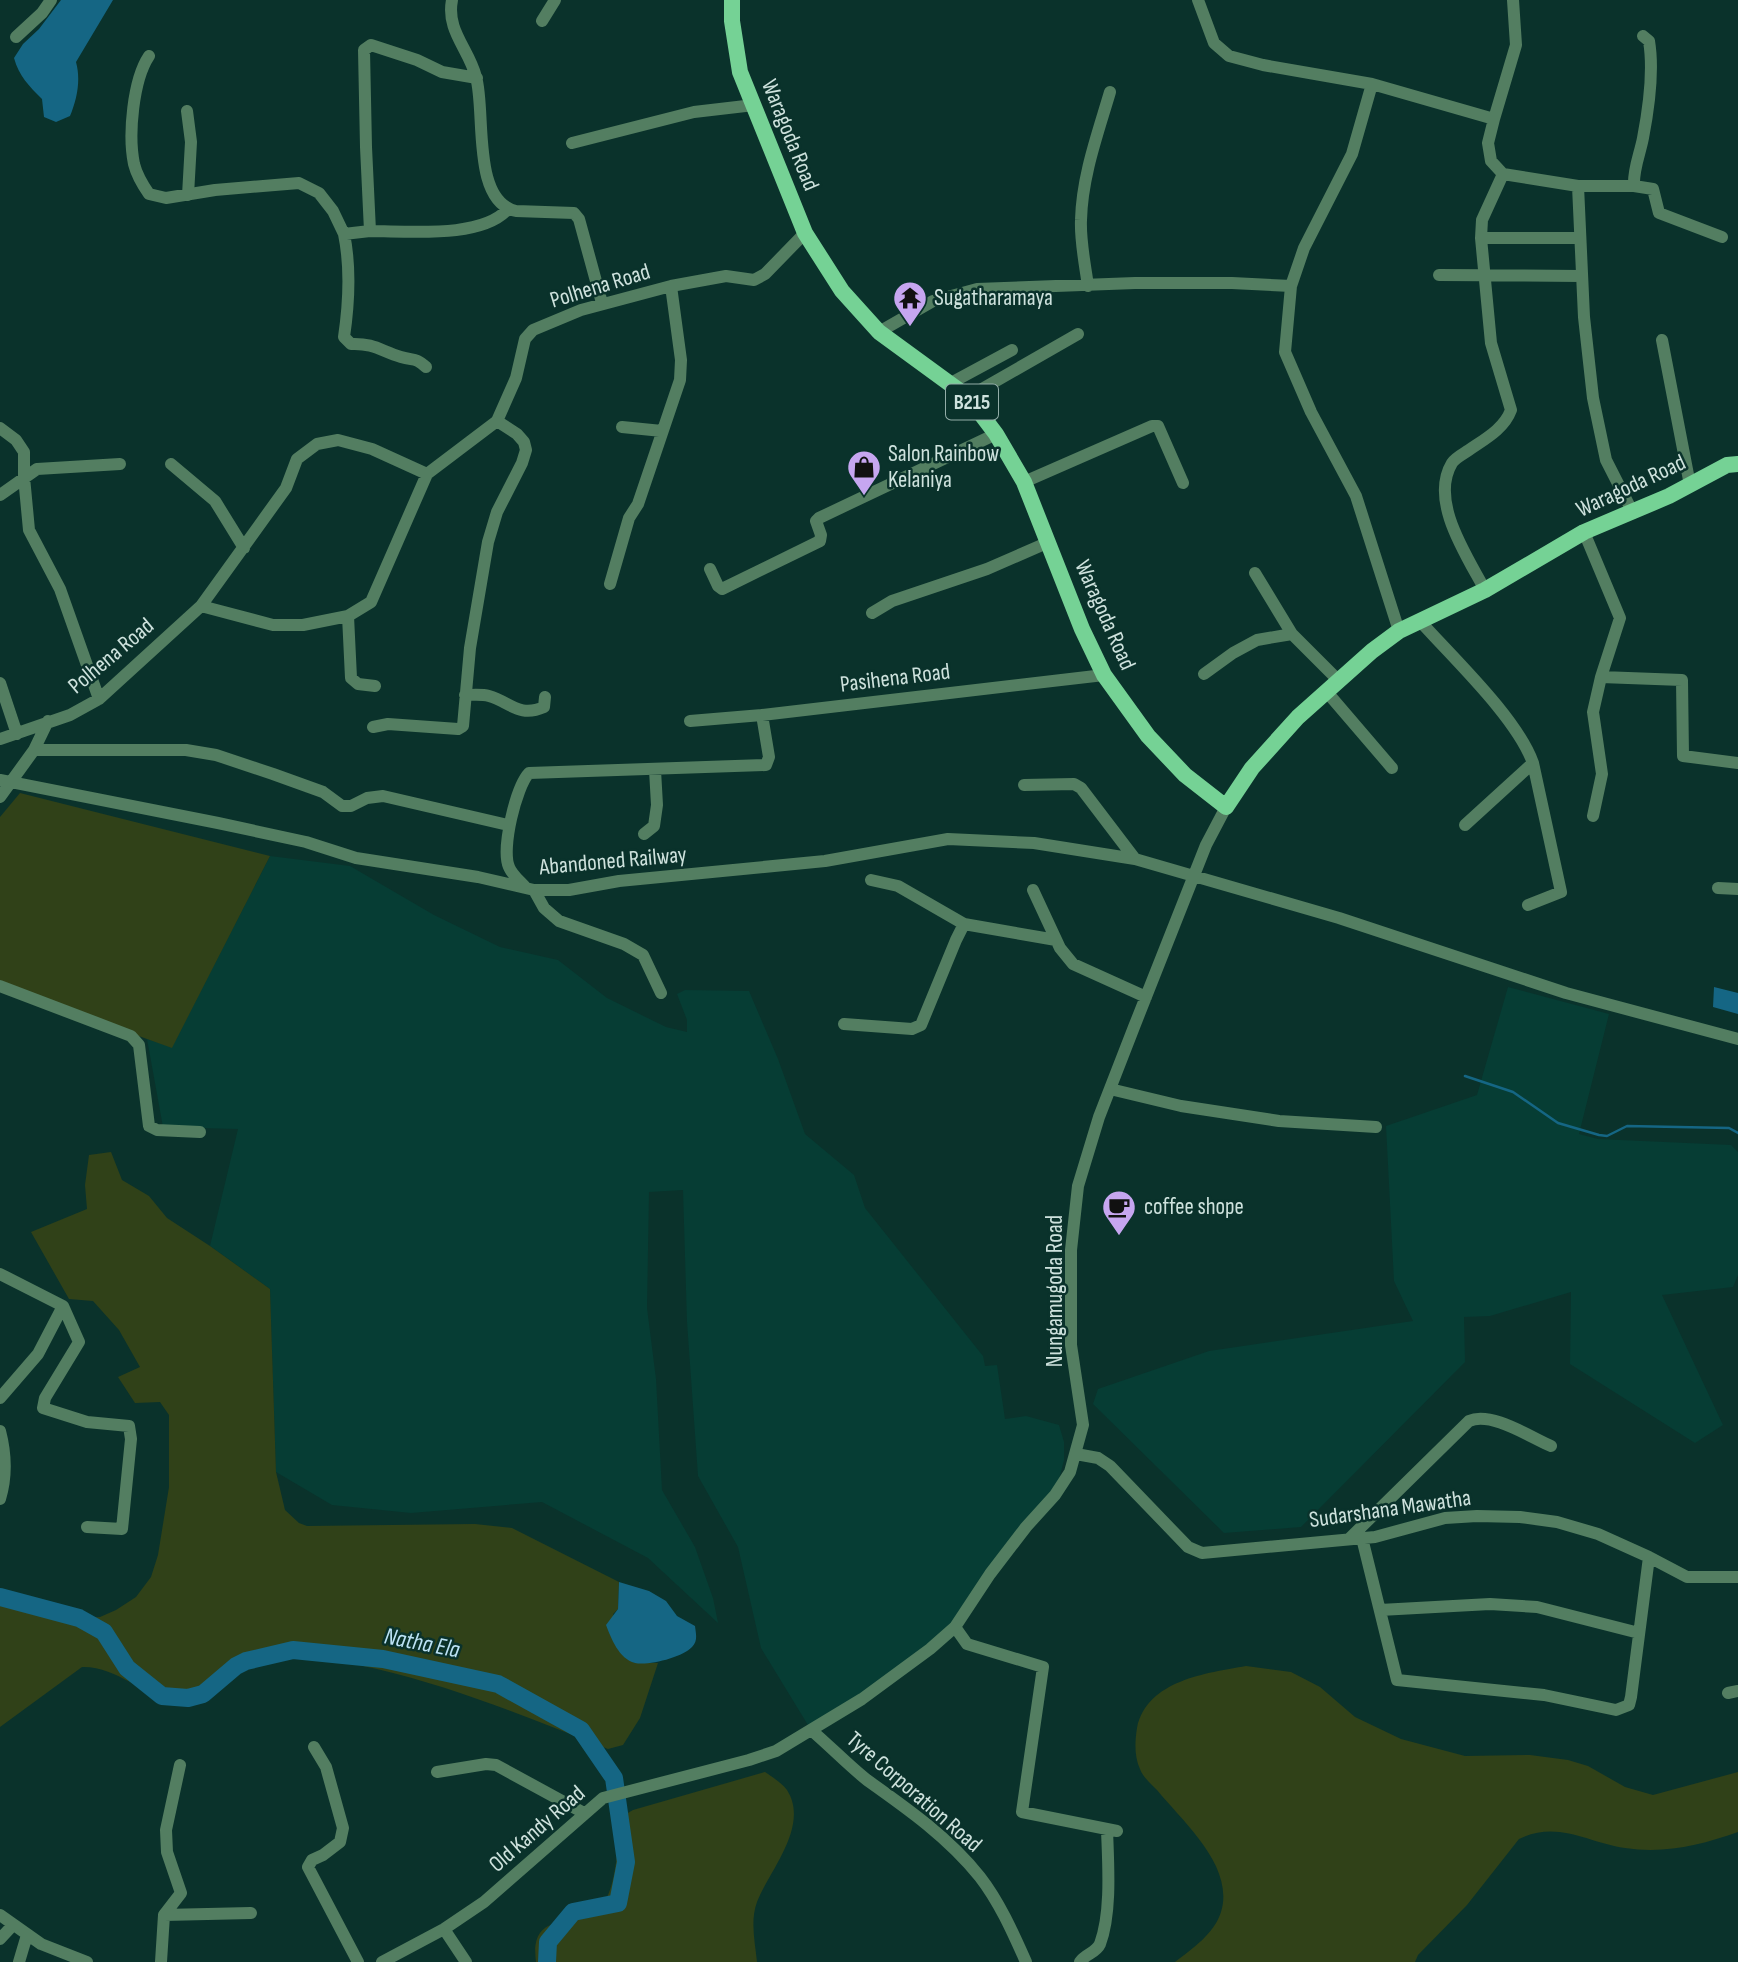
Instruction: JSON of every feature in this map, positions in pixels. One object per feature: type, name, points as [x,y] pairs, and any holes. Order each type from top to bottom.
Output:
[{"type":"main road","name":"Waragoda Road","points":[[732,0],[732,21],[740,72],[805,233],[842,291],[879,332],[968,397],[996,434],[1024,482],[1104,675],[1148,736],[1185,775],[1226,807],[1252,768],[1298,716],[1399,631],[1485,590],[1584,532],[1633,513],[1727,465],[1738,464]]},
{"type":"street","points":[[16,37],[43,13],[51,0]]},
{"type":"street","points":[[452,0],[451,16],[455,34],[477,78],[485,164],[496,200],[508,209],[573,213],[579,219],[602,303]]},
{"type":"street","points":[[542,21],[555,0]]},
{"type":"street","points":[[1198,0],[1214,43],[1229,56],[1372,84],[1494,119]]},
{"type":"street","points":[[1513,0],[1516,45],[1488,143],[1490,161],[1503,174],[1578,186],[1634,186],[1653,189],[1659,213],[1723,237]]},
{"type":"street","points":[[1634,186],[1635,169],[1645,131],[1652,57],[1649,40],[1643,36]]},
{"type":"street","points":[[370,231],[364,50],[370,44],[417,60],[442,72],[477,78]]},
{"type":"street","points":[[149,55],[139,74],[133,111],[134,161],[139,179],[149,194],[166,198],[299,183],[319,193],[333,211],[344,234],[348,257],[349,297],[344,337],[351,344],[369,345],[402,358],[417,359],[426,367]]},
{"type":"street","points":[[1372,84],[1352,154],[1304,248],[1291,286],[1285,352],[1311,412],[1356,496],[1399,631]]},
{"type":"street","points":[[1088,286],[1081,222],[1083,200],[1092,153],[1110,92]]},
{"type":"street","points":[[572,143],[694,112],[754,105]]},
{"type":"street","points":[[187,111],[191,142],[188,195]]},
{"type":"street","points":[[1485,590],[1456,535],[1445,501],[1444,482],[1452,461],[1495,433],[1511,410],[1491,343],[1481,237],[1482,220],[1503,174]]},
{"type":"street","points":[[1578,186],[1581,276],[1593,398],[1606,460],[1633,513]]},
{"type":"street","points":[[344,234],[459,229],[501,218],[508,209]]},
{"type":"street","name":"Polhena Road","points":[[201,606],[240,614],[273,625],[303,625],[348,616],[371,602],[427,474],[497,421],[516,378],[525,340],[533,330],[602,303],[671,286],[726,276],[754,280],[765,274],[805,233]]},
{"type":"street","points":[[1481,237],[1579,238]]},
{"type":"street","points":[[1439,275],[1581,276]]},
{"type":"street","points":[[879,332],[933,301],[977,289],[1232,283],[1291,286]]},
{"type":"street","points":[[610,584],[629,518],[638,504],[680,380],[681,360],[671,286]]},
{"type":"street","points":[[968,397],[1078,334]]},
{"type":"street","points":[[1662,340],[1690,485]]},
{"type":"street","points":[[949,384],[1012,350]]},
{"type":"street","points":[[373,727],[388,724],[461,728],[470,648],[488,542],[497,512],[526,450],[524,442],[517,434],[497,421]]},
{"type":"street","points":[[1024,482],[1152,426],[1158,426],[1183,483]]},
{"type":"street","points":[[622,427],[662,431]]},
{"type":"street","points":[[0,428],[16,440],[24,452],[29,530],[60,589],[99,699]]},
{"type":"street","points":[[710,569],[722,589],[820,541],[821,535],[816,521],[819,518],[996,434]]},
{"type":"street","name":"Polhena Road","points":[[0,739],[70,715],[99,699],[201,606],[286,488],[297,459],[317,444],[338,440],[372,449],[427,474]]},
{"type":"street","points":[[0,495],[37,469],[120,464]]},
{"type":"street","points":[[171,464],[215,501],[244,548]]},
{"type":"street","points":[[1584,532],[1620,618],[1593,712],[1602,774],[1593,816]]},
{"type":"street","points":[[872,613],[892,601],[987,569],[1049,542]]},
{"type":"street","points":[[1255,573],[1292,634],[1392,768]]},
{"type":"street","points":[[348,616],[351,678],[358,684],[375,686]]},
{"type":"street","points":[[1420,621],[1502,713],[1528,749],[1561,892],[1528,905]]},
{"type":"street","points":[[1204,674],[1256,640],[1292,634]]},
{"type":"street","name":"Pasihena Road","points":[[690,721],[1104,675]]},
{"type":"street","points":[[1601,677],[1682,680],[1683,756],[1738,763]]},
{"type":"street","points":[[0,683],[17,734]]},
{"type":"street","points":[[466,695],[490,696],[513,709],[534,710],[544,707],[545,697]]},
{"type":"street","points":[[662,993],[643,955],[624,944],[559,922],[508,866],[508,825],[523,779],[529,773],[766,765],[769,757],[762,715]]},
{"type":"street","points":[[0,797],[6,781],[34,750],[48,721]]},
{"type":"street","points":[[34,750],[186,750],[216,755],[285,778],[323,792],[342,806],[351,806],[367,798],[383,796],[508,825]]},
{"type":"street","points":[[1465,825],[1533,763]]},
{"type":"street","points":[[645,834],[654,826],[657,805],[655,770]]},
{"type":"street","name":"Abandoned Railway","points":[[6,781],[306,842],[356,858],[478,877],[530,890],[569,890],[619,881],[825,861],[948,839],[1034,843],[1135,859],[1193,878],[1339,918],[1566,993],[1738,1039]]},
{"type":"street","points":[[1024,785],[1074,784],[1081,788],[1135,859]]},
{"type":"street","name":"Nungamugoda Road","points":[[811,1730],[862,1699],[955,1627],[990,1574],[1055,1495],[1070,1472],[1083,1425],[1071,1345],[1071,1250],[1078,1186],[1099,1117],[1206,845],[1226,807]]},
{"type":"street","points":[[871,880],[898,886],[964,924],[1056,940]]},
{"type":"street","points":[[1718,888],[1738,889]]},
{"type":"street","points":[[1033,890],[1059,948],[1073,964],[1146,997]]},
{"type":"street","points":[[844,1024],[912,1029],[921,1025],[964,924]]},
{"type":"street","points":[[0,986],[131,1035],[139,1045],[149,1126],[158,1130],[200,1132]]},
{"type":"street","points":[[1110,1089],[1181,1106],[1279,1121],[1376,1127]]},
{"type":"street","points":[[0,1274],[63,1306],[79,1342],[45,1398],[43,1408],[87,1422],[130,1426],[122,1529],[87,1527]]},
{"type":"street","points":[[0,1398],[38,1354],[63,1306]]},
{"type":"street","points":[[1551,1446],[1490,1418],[1469,1421],[1356,1538],[1380,1610],[1397,1680],[1544,1695],[1616,1710],[1629,1705],[1649,1557]]},
{"type":"street","points":[[0,1431],[4,1448],[5,1483],[0,1499]]},
{"type":"street","name":"Sudarshana Mawatha","points":[[1076,1454],[1098,1458],[1110,1466],[1188,1547],[1202,1553],[1356,1538],[1445,1518],[1520,1517],[1557,1522],[1598,1534],[1687,1577],[1738,1577]]},
{"type":"street","points":[[1380,1610],[1490,1604],[1537,1606],[1639,1633]]},
{"type":"street","points":[[955,1627],[967,1644],[1043,1667],[1022,1812],[1112,1830],[1100,1941],[1096,1950],[1080,1962]]},
{"type":"street","name":"Old Kandy Road","points":[[382,1962],[444,1929],[484,1902],[603,1798],[749,1760],[776,1751],[811,1730]]},
{"type":"street","name":"Tyre Corporation Road","points":[[811,1730],[866,1778],[937,1833],[980,1877],[1003,1912],[1026,1962]]},
{"type":"street","points":[[314,1747],[326,1767],[343,1828],[340,1842],[312,1860],[308,1867],[358,1962]]},
{"type":"street","points":[[437,1772],[486,1764],[496,1765],[584,1813]]},
{"type":"street","points":[[161,1962],[164,1915],[181,1893],[167,1852],[166,1830],[180,1765]]},
{"type":"street","points":[[164,1915],[251,1913]]},
{"type":"street","points":[[0,1915],[41,1944],[87,1962]]},
{"type":"street","points":[[0,1939],[13,1924]]},
{"type":"street","points":[[444,1929],[466,1962]]},
{"type":"street","points":[[19,1962],[27,1935]]},
{"type":"shaded area","points":[[20,793],[270,856],[172,1048],[0,986],[0,817]]},
{"type":"shaded area","points":[[270,856],[350,866],[434,915],[500,947],[558,960],[607,998],[666,1027],[687,1032],[687,1020],[677,994],[685,990],[749,991],[778,1059],[805,1134],[854,1175],[865,1208],[983,1356],[985,1366],[997,1365],[1005,1419],[1026,1416],[1059,1425],[1064,1442],[1064,1460],[1055,1495],[955,1627],[811,1730],[761,1648],[738,1547],[698,1476],[687,1322],[683,1190],[649,1192],[647,1308],[656,1379],[662,1490],[695,1547],[713,1598],[718,1623],[648,1558],[542,1502],[411,1513],[332,1505],[276,1472],[270,1289],[210,1246],[238,1129],[163,1127],[147,1039],[172,1047]]},
{"type":"shaded area","points":[[1508,987],[1609,1014],[1579,1134],[1598,1139],[1731,1145],[1738,1152],[1738,1275],[1733,1287],[1662,1295],[1723,1425],[1695,1443],[1570,1364],[1571,1292],[1490,1316],[1464,1317],[1465,1362],[1301,1527],[1224,1533],[1093,1404],[1098,1389],[1209,1351],[1413,1321],[1394,1281],[1386,1126],[1477,1095]]},
{"type":"shaded area","points":[[111,1152],[122,1180],[149,1196],[167,1218],[270,1289],[276,1472],[285,1510],[299,1523],[307,1526],[475,1524],[512,1528],[619,1582],[618,1609],[613,1614],[634,1663],[658,1663],[640,1718],[623,1745],[608,1749],[494,1705],[407,1677],[341,1661],[294,1656],[264,1657],[245,1662],[202,1693],[177,1699],[153,1693],[107,1671],[82,1667],[0,1727],[0,1605],[79,1618],[100,1617],[136,1597],[151,1577],[158,1555],[169,1487],[169,1415],[160,1402],[135,1403],[118,1377],[140,1367],[119,1330],[93,1301],[69,1299],[31,1232],[87,1209],[85,1185],[89,1155]]},
{"type":"shaded area","points":[[1246,1666],[1291,1672],[1320,1687],[1355,1717],[1401,1739],[1465,1756],[1530,1755],[1568,1760],[1588,1766],[1625,1787],[1653,1795],[1738,1772],[1738,1832],[1697,1844],[1654,1850],[1625,1848],[1560,1832],[1533,1834],[1519,1839],[1467,1905],[1418,1955],[1415,1962],[1175,1962],[1202,1940],[1218,1920],[1223,1895],[1221,1878],[1204,1846],[1141,1772],[1135,1743],[1137,1728],[1143,1712],[1153,1699],[1166,1689],[1197,1676]]},
{"type":"shaded area","points":[[765,1772],[787,1790],[793,1804],[794,1818],[785,1848],[755,1909],[757,1962],[536,1962],[536,1945],[540,1934],[547,1927],[591,1913],[606,1899],[614,1877],[621,1817],[633,1810]]},
{"type":"water","points":[[61,0],[113,0],[76,62],[78,89],[70,116],[56,122],[44,117],[42,99],[22,75],[14,58]]},
{"type":"water","points":[[1714,987],[1738,993],[1738,1014],[1713,1007]]},
{"type":"water","points":[[619,1582],[649,1591],[666,1601],[677,1616],[695,1626],[694,1645],[688,1651],[657,1662],[635,1663],[624,1657],[606,1625],[618,1609]]},
{"type":"waterway","points":[[1465,1076],[1513,1092],[1558,1123],[1599,1135],[1607,1136],[1627,1126],[1729,1128],[1738,1133]]},
{"type":"waterway","name":"Natha Ela","points":[[0,1597],[79,1618],[104,1632],[127,1668],[162,1696],[188,1698],[203,1694],[236,1666],[246,1661],[293,1650],[383,1659],[498,1684],[581,1730],[614,1778],[626,1862],[618,1903],[573,1912],[548,1942],[547,1962]]},
{"type":"place","name":"Sugatharamaya","points":[[910,328]]},
{"type":"place","name":"Salon Rainbow Kelaniya","points":[[864,497]]},
{"type":"place","name":"coffee shope","points":[[1119,1237]]}]
